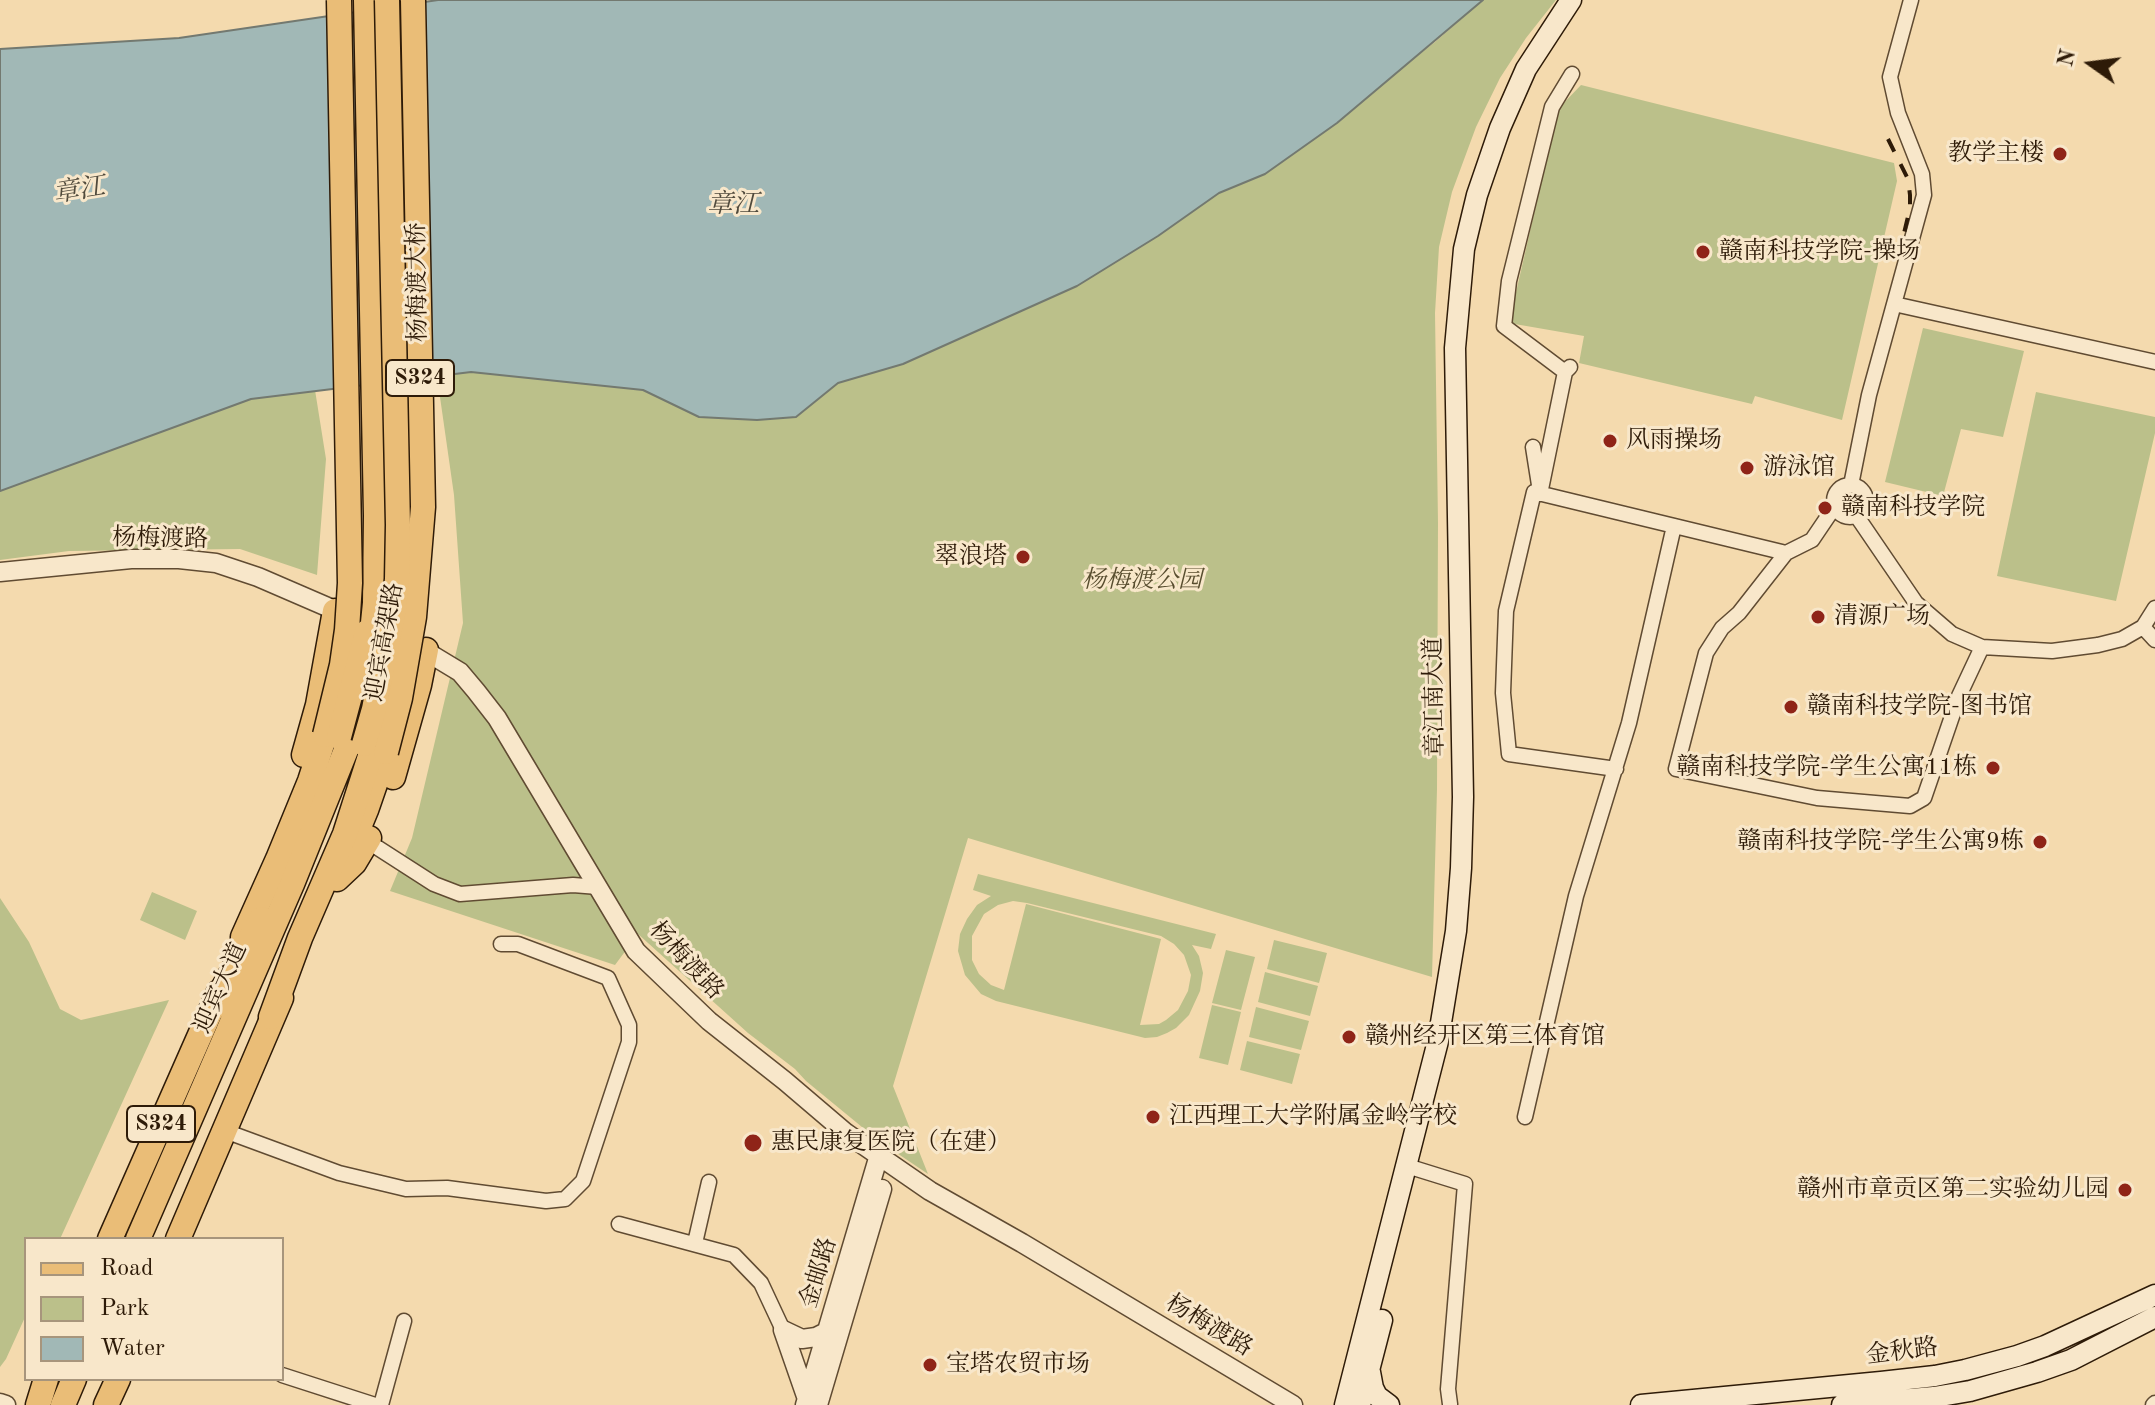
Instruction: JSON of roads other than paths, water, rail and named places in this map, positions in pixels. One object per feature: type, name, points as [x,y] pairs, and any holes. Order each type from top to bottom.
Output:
[{"type":"main road","name":"S324","points":[[179,1237],[271,1017],[337,879],[366,810],[342,665],[350,583],[339,0]]},
{"type":"main road","name":"迎宾高架路","points":[[366,0],[376,500],[384,606]]},
{"type":"main road","name":"迎宾高架路","points":[[384,606],[398,525],[387,0]]},
{"type":"main road","name":"杨梅渡大桥","points":[[356,743],[400,698],[414,617],[423,507],[413,0]]},
{"type":"main road","name":"章江南大道","points":[[1465,296],[1464,249],[1486,163],[1526,69],[1571,0]]},
{"type":"main road","name":"章江南大道","points":[[1360,1405],[1462,932],[1463,797],[1455,348],[1487,210],[1511,133],[1537,76],[1586,0]]},
{"type":"main road","points":[[271,1017],[300,938],[345,834],[356,743],[384,606]]},
{"type":"main road","points":[[153,1237],[356,743],[391,675],[384,606]]},
{"type":"main road","points":[[212,1009],[255,881],[305,752],[318,705],[335,611]]},
{"type":"main road","points":[[337,879],[364,849],[380,813],[406,733],[426,650]]},
{"type":"main road","points":[[212,1009],[257,930],[297,837],[320,793],[356,743]]},
{"type":"main road","points":[[139,1237],[299,887]]},
{"type":"main road","name":"迎宾大道","points":[[111,1237],[212,1009]]},
{"type":"main road","name":"章江南大道","points":[[1345,1405],[1413,1168]]},
{"type":"main road","name":"金秋路","points":[[1641,1405],[1881,1382],[1965,1370],[2045,1346],[2155,1295]]},
{"type":"main road","name":"金秋路","points":[[1842,1405],[1958,1393],[2037,1372],[2071,1360],[2155,1317]]},
{"type":"main road","points":[[1370,1369],[1377,1396],[1389,1405]]},
{"type":"main road","points":[[38,1405],[45,1381]]},
{"type":"main road","points":[[63,1405],[73,1381]]},
{"type":"main road","points":[[79,1405],[90,1381]]},
{"type":"main road","points":[[106,1405],[117,1381]]},
{"type":"street","points":[[1851,485],[1869,395],[1924,195],[1922,174],[1898,113],[1890,77],[1911,0]]},
{"type":"street","points":[[1540,494],[1568,369],[1504,326],[1509,281],[1552,107],[1572,74]]},
{"type":"street","points":[[1894,304],[2155,362]]},
{"type":"street","points":[[1533,447],[1540,494]]},
{"type":"street","points":[[1851,485],[1860,489],[1865,498],[1863,509],[1856,515],[1841,514],[1835,506],[1834,498],[1839,490],[1851,485]]},
{"type":"street","points":[[1616,769],[1509,754],[1503,693],[1503,639],[1506,611],[1534,492],[1786,553]]},
{"type":"street","points":[[1835,506],[1812,540],[1786,553],[1739,613],[1722,628],[1706,653],[1676,769],[1817,798],[1910,806],[1924,798],[1959,696],[1982,647]]},
{"type":"street","points":[[1856,515],[1916,603],[1952,634],[1982,647],[2052,651],[2098,645],[2122,639],[2143,627],[2155,608]]},
{"type":"street","points":[[1525,1117],[1576,896],[1629,723],[1674,526]]},
{"type":"street","name":"杨梅渡路","points":[[0,572],[131,559],[200,561],[230,567],[426,650],[460,672],[497,718],[636,951],[709,1021],[846,1133],[930,1191],[1293,1405]]},
{"type":"street","points":[[2143,627],[2155,640]]},
{"type":"street","points":[[378,848],[434,884],[460,894],[573,885],[598,887]]},
{"type":"street","points":[[225,1131],[339,1173],[406,1189],[447,1188],[546,1201],[565,1199],[583,1181],[629,1042],[629,1025],[608,978],[518,944],[501,944]]},
{"type":"street","name":"金邮路","points":[[810,1403],[826,1332],[884,1159]]},
{"type":"street","name":"金邮路","points":[[810,1403],[884,1159]]},
{"type":"street","points":[[1413,1168],[1465,1184],[1448,1389],[1450,1404]]},
{"type":"street","points":[[695,1243],[709,1182]]},
{"type":"street","points":[[619,1224],[734,1255],[761,1283],[783,1330],[810,1403]]},
{"type":"street","points":[[284,1376],[378,1405],[404,1321]]},
{"type":"street","points":[[783,1330],[802,1339],[826,1332]]},
{"type":"street","points":[[0,1403],[6,1405]]},
{"type":"water","name":"章江","points":[[438,0],[1483,0],[1337,123],[1265,174],[1219,193],[1158,236],[1077,286],[903,364],[838,383],[796,417],[757,420],[699,417],[643,390],[471,372],[251,399],[0,491],[0,49],[179,38]]},
{"type":"railway","points":[[1888,139],[1908,179],[1910,195],[1901,246]]},
{"type":"place","name":"教学主楼","points":[[2060,154]]},
{"type":"place","name":"赣南科技学院-操场","points":[[1703,252]]},
{"type":"place","name":"风雨操场","points":[[1610,441]]},
{"type":"place","name":"游泳馆","points":[[1747,468]]},
{"type":"place","name":"赣南科技学院","points":[[1825,508]]},
{"type":"place","name":"翠浪塔","points":[[1023,557]]},
{"type":"place","name":"清源广场","points":[[1818,617]]},
{"type":"place","name":"赣南科技学院-图书馆","points":[[1791,707]]},
{"type":"place","name":"赣南科技学院-学生公寓11栋","points":[[1993,768]]},
{"type":"place","name":"赣南科技学院-学生公寓9栋","points":[[2040,842]]},
{"type":"place","name":"赣州经开区第三体育馆","points":[[1349,1037]]},
{"type":"place","name":"江西理工大学附属金岭学校","points":[[1153,1117]]},
{"type":"place","name":"惠民康复医院（在建）","points":[[753,1143]]},
{"type":"place","name":"赣州市章贡区第二实验幼儿园","points":[[2125,1190]]},
{"type":"place","name":"宝塔农贸市场","points":[[930,1365]]},
{"type":"park label","name":"杨梅渡公园","points":[[1142,581]]}]
